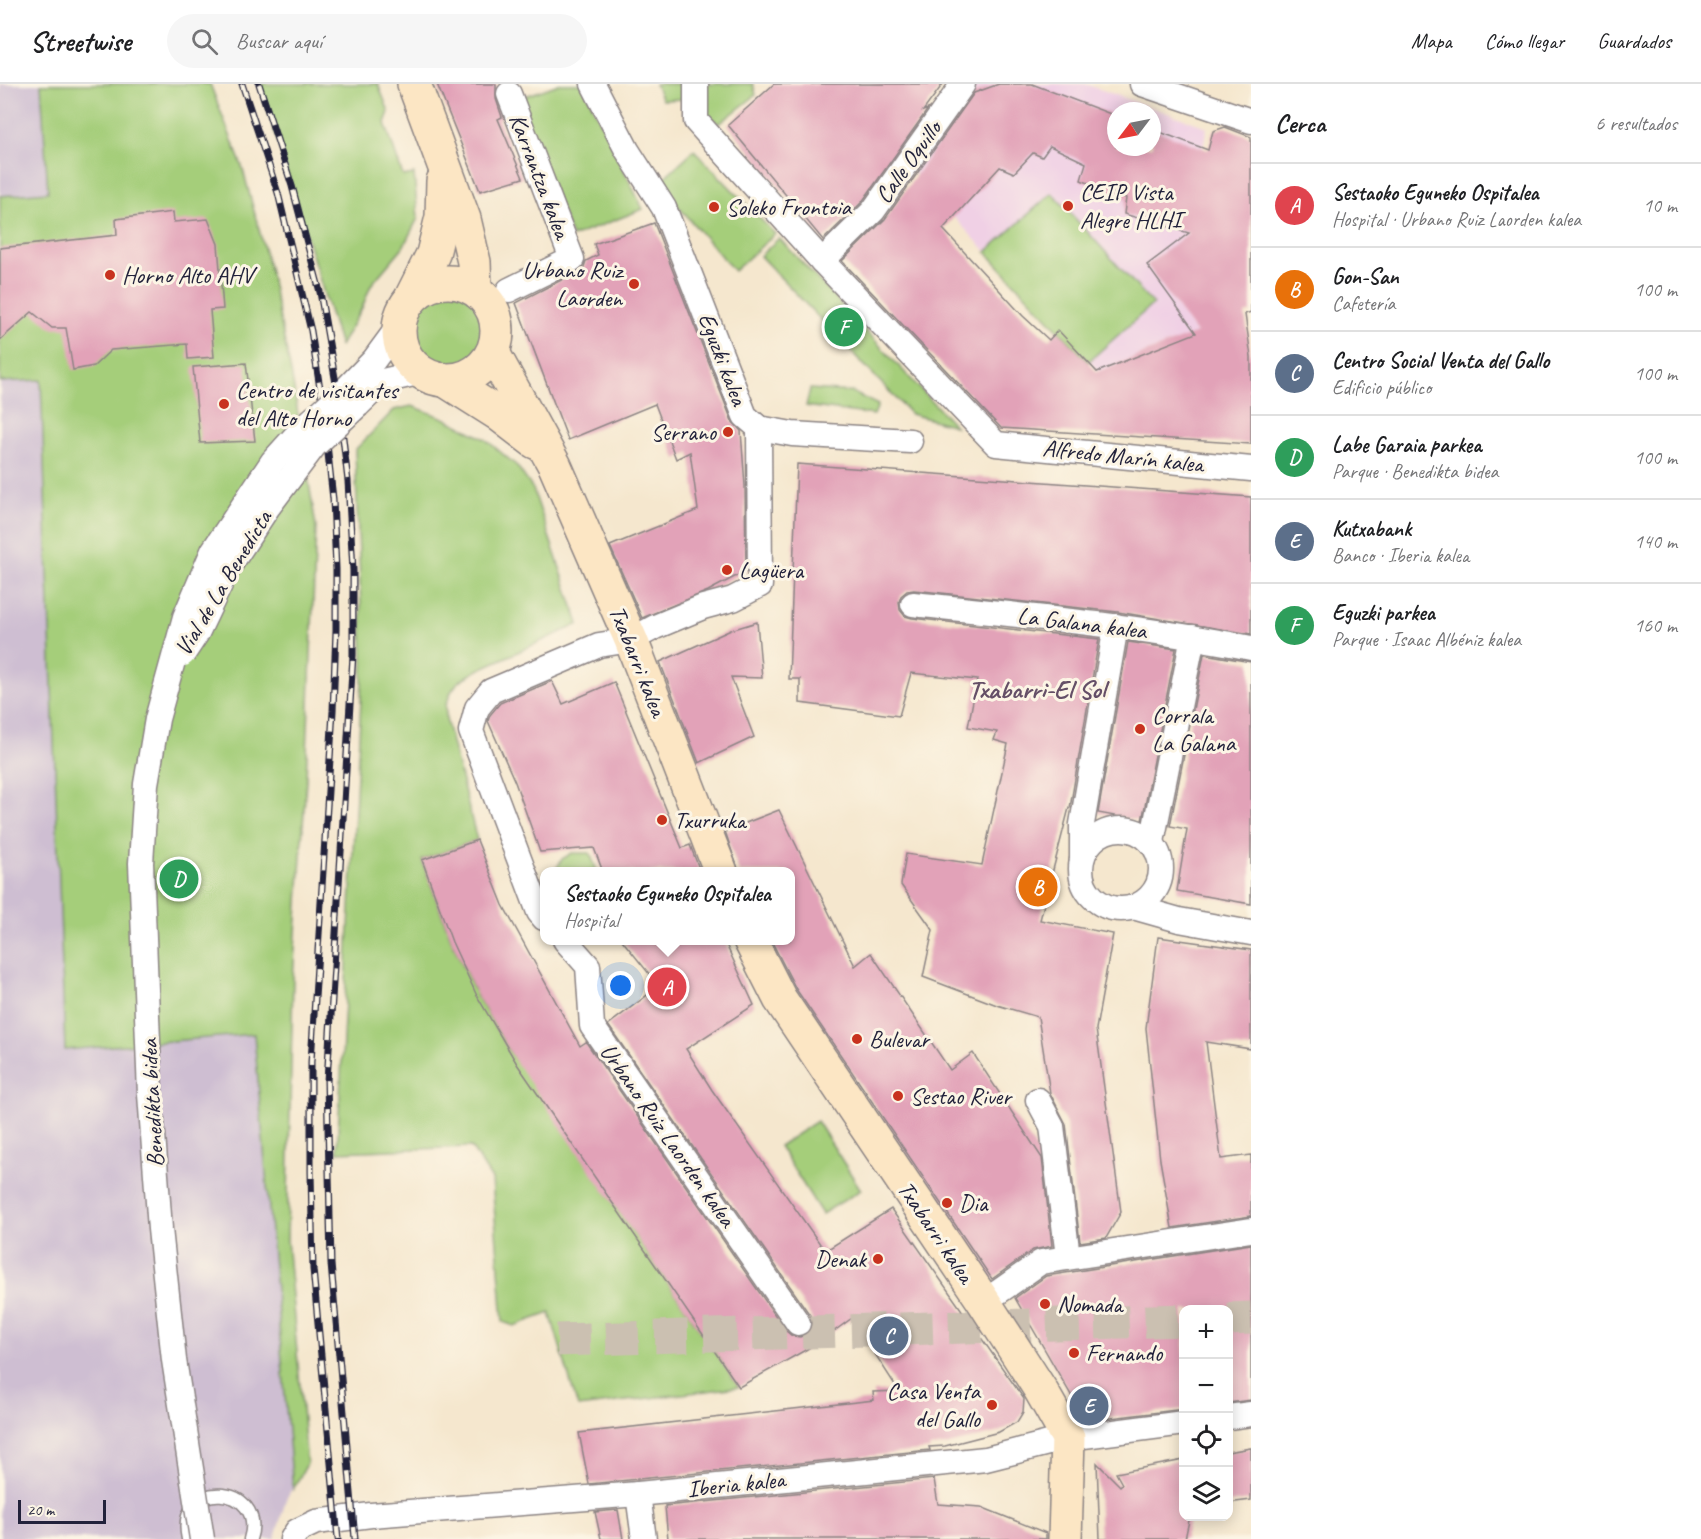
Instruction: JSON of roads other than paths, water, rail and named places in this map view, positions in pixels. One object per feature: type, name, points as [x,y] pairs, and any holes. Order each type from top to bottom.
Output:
[{"type":"street","points":[[414,84],[464,219],[474,262],[475,289]]},
{"type":"street","name":"Eguzki kalea","points":[[593,84],[627,150],[664,208],[745,416],[759,428],[759,585],[733,599],[655,627],[631,640]]},
{"type":"street","points":[[696,84],[696,121],[822,261]]},
{"type":"street","name":"Calle Oquillo","points":[[822,261],[873,211],[963,84]]},
{"type":"street","points":[[1142,84],[1251,121]]},
{"type":"street","name":"Karrantza kalea","points":[[509,94],[573,259],[509,290]]},
{"type":"street","points":[[443,164],[442,217],[433,254],[403,310],[399,326],[400,343],[407,359],[497,413],[548,453]]},
{"type":"street","name":"Alfredo Marín kalea","points":[[822,261],[996,444],[1251,469]]},
{"type":"street","points":[[412,296],[426,286],[442,281],[459,282],[475,289],[487,300],[494,312],[497,339],[493,353],[484,364],[473,373],[460,379],[433,376]]},
{"type":"street","name":"Vial de La Benedicta","points":[[172,668],[197,633],[228,568],[280,489],[351,398],[374,360],[399,326]]},
{"type":"street","name":"Txabarri kalea","points":[[493,353],[548,453],[631,640],[719,867]]},
{"type":"street","name":"Vial de La Benedicta","points":[[351,398],[383,381],[433,376]]},
{"type":"street","points":[[759,428],[792,435],[910,441]]},
{"type":"street","name":"La Galana kalea","points":[[913,604],[1116,626],[1251,648]]},
{"type":"street","points":[[1082,860],[1086,848],[1094,838],[1111,830],[1130,829],[1142,834],[1152,842],[1161,863],[1161,875],[1158,886],[1151,896],[1133,907],[1121,909],[1098,902],[1089,894],[1083,883],[1081,872],[1082,825],[1116,626]]},
{"type":"street","points":[[1152,842],[1193,637]]},
{"type":"street","points":[[540,913],[471,730],[477,708],[491,691],[599,645],[631,640]]},
{"type":"street","name":"Benedikta bidea","points":[[172,668],[157,719],[146,784],[142,821],[142,912],[150,1094],[166,1298],[184,1434],[202,1539]]},
{"type":"street","points":[[1133,907],[1179,920],[1251,933]]},
{"type":"street","name":"Urbano Ruiz Laorden kalea","points":[[569,945],[588,966],[592,1026],[798,1323]]},
{"type":"street","name":"Txabarri kalea","points":[[753,945],[780,999],[984,1302],[1040,1389],[1068,1438]]},
{"type":"street","points":[[1038,1100],[1052,1126],[1068,1257]]},
{"type":"street","points":[[984,1302],[1041,1262],[1251,1230]]},
{"type":"street","points":[[1233,1416],[1251,1414]]},
{"type":"street","name":"Iberia kalea","points":[[292,1539],[297,1532],[316,1522],[372,1515],[638,1494],[986,1459],[1068,1438],[1179,1424]]},
{"type":"street","points":[[1065,1539],[1068,1438]]},
{"type":"street","points":[[638,1494],[644,1539]]},
{"type":"lane","points":[[188,1539],[187,1517],[192,1507],[210,1495],[221,1494],[232,1496],[248,1511],[252,1521],[250,1539]]},
{"type":"tunnel","points":[[1233,1319],[1251,1318]]},
{"type":"tunnel","points":[[557,1340],[1179,1320]]},
{"type":"railway","points":[[242,84],[278,193],[311,331],[323,408],[333,499],[336,630],[311,1062],[311,1172],[313,1269],[338,1539]]},
{"type":"railway","points":[[259,84],[292,186],[320,292],[338,395],[348,481],[353,570],[353,655],[327,1081],[331,1264],[355,1539]]},
{"type":"place","name":"CEIP Vista Alegre HLHI","points":[[1068,206]]},
{"type":"place","name":"Soleko Frontoia","points":[[714,207]]},
{"type":"place","name":"Horno Alto AHV","points":[[110,275]]},
{"type":"place","name":"Urbano Ruiz Laorden","points":[[634,284]]},
{"type":"place","name":"Eguzki parkea","points":[[844,327]]},
{"type":"place","name":"Centro de visitantes del Alto Horno","points":[[224,404]]},
{"type":"place","name":"Serrano","points":[[728,432]]},
{"type":"place","name":"Lagüera","points":[[727,570]]},
{"type":"place","name":"Corrala La Galana","points":[[1140,729]]},
{"type":"place","name":"Txurruka","points":[[662,820]]},
{"type":"place","name":"Labe Garaia parkea","points":[[179,879]]},
{"type":"place","name":"Gon-San","points":[[1038,887]]},
{"type":"place","name":"Sestaoko Eguneko Ospitalea","points":[[667,987]]},
{"type":"place","name":"Bulevar","points":[[857,1039]]},
{"type":"place","name":"Sestao River","points":[[898,1096]]},
{"type":"place","name":"Dia","points":[[947,1203]]},
{"type":"place","name":"Denak","points":[[878,1259]]},
{"type":"place","name":"Nomada","points":[[1045,1304]]},
{"type":"place","name":"Centro Social Venta del Gallo","points":[[889,1336]]},
{"type":"place","name":"Fernando","points":[[1074,1353]]},
{"type":"place","name":"Casa Venta del Gallo","points":[[992,1405]]},
{"type":"place","name":"Kutxabank","points":[[1089,1406]]},
{"type":"district","name":"Txabarri-El Sol","points":[[1037,689]]}]
